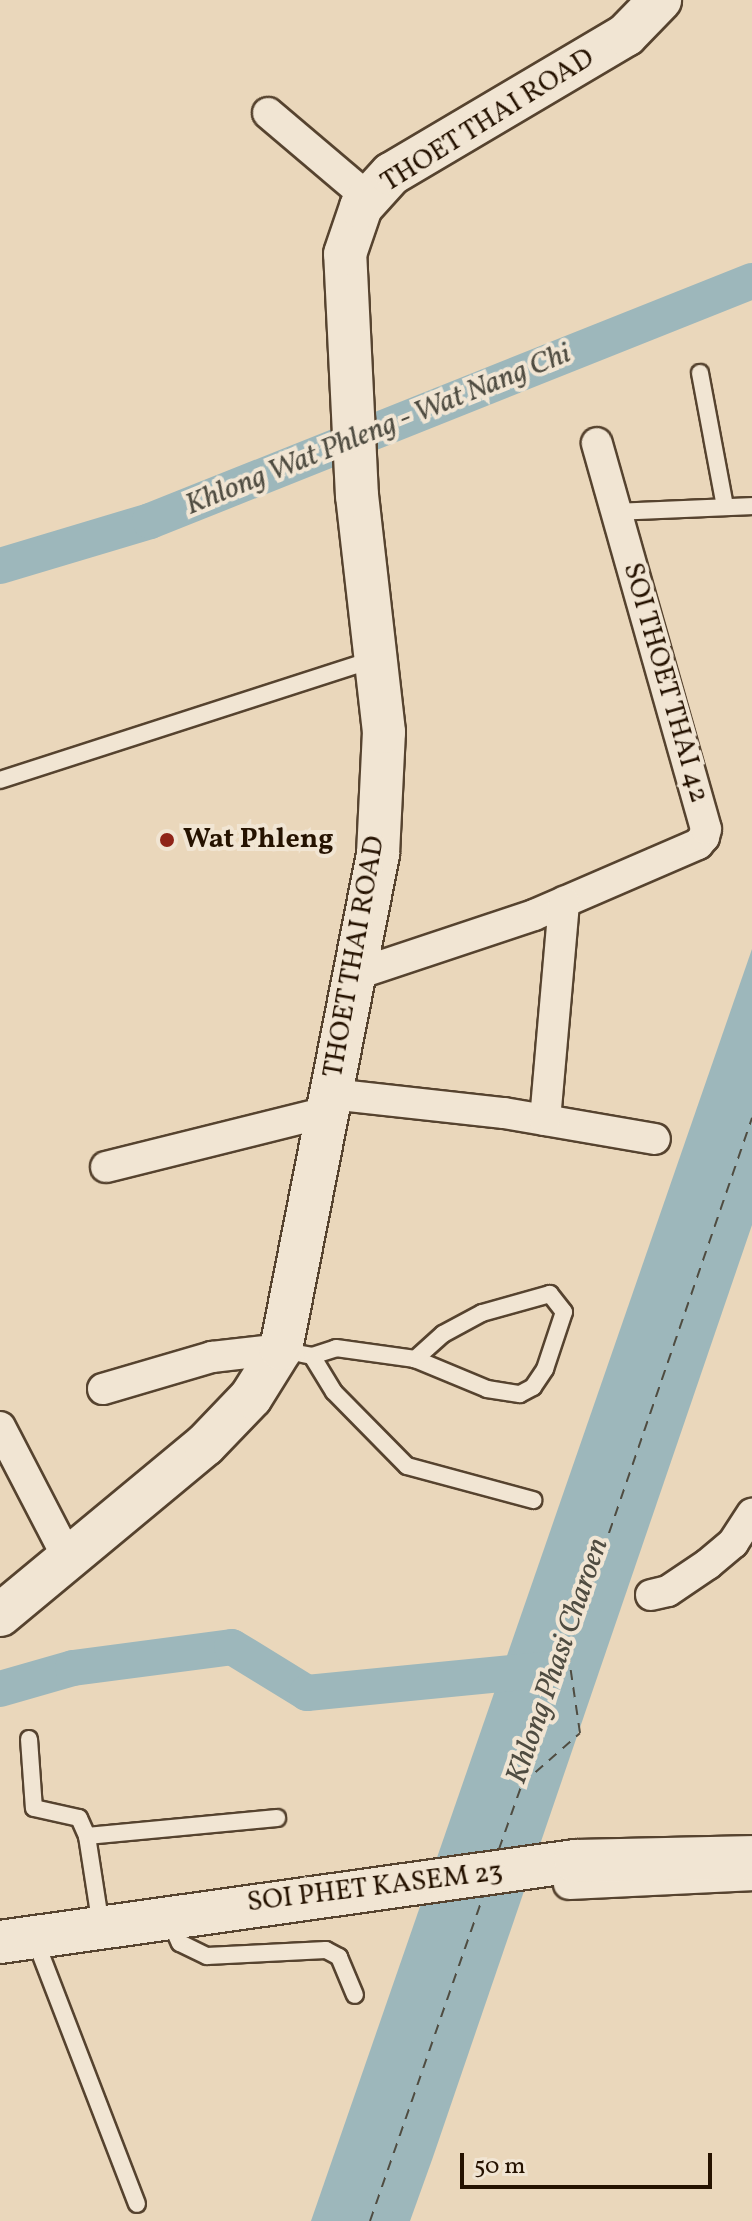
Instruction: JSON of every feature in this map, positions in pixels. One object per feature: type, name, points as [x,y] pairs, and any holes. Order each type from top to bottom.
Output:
[{"type":"main road","name":"THOET THAI ROAD","points":[[0,1615],[205,1445],[296,1353],[329,1103],[378,854],[384,732],[378,658],[357,496],[345,254],[367,197],[391,174],[626,35],[665,1]]},
{"type":"main road","name":"SOI PHET KASEM 23","points":[[17,1939],[168,1916],[574,1865],[752,1857]]},
{"type":"street","points":[[268,113],[367,197]]},
{"type":"street","name":"SOI THOET THAI 42","points":[[354,975],[564,902],[698,844],[706,829],[597,443]]},
{"type":"street","points":[[545,1120],[564,902]]},
{"type":"street","points":[[106,1167],[329,1103],[545,1120],[655,1139]]},
{"type":"street","points":[[103,1389],[212,1357],[296,1353]]},
{"type":"street","points":[[0,1427],[68,1558]]},
{"type":"street","points":[[651,1595],[668,1591],[708,1564],[733,1543],[752,1514]]},
{"type":"street","points":[[574,1865],[752,1843]]},
{"type":"street","points":[[574,1865],[752,1875]]},
{"type":"lane","points":[[700,373],[725,507]]},
{"type":"lane","points":[[616,512],[752,506]]},
{"type":"lane","points":[[0,780],[378,658]]},
{"type":"lane","points":[[296,1353],[336,1348],[415,1359],[487,1389],[520,1394],[533,1387],[545,1369],[564,1312],[550,1294],[482,1313],[443,1334],[415,1359]]},
{"type":"lane","points":[[296,1353],[407,1466],[533,1500]]},
{"type":"lane","points":[[29,1739],[34,1808],[79,1818],[87,1836],[101,1926]]},
{"type":"lane","points":[[87,1836],[277,1818]]},
{"type":"lane","points":[[168,1916],[180,1943],[207,1956],[326,1950],[339,1957],[355,1995]]},
{"type":"lane","points":[[17,1939],[137,2204]]},
{"type":"water","name":"Khlong Phasi Charoen","points":[[752,949],[752,1225],[433,2157],[410,2221],[311,2221]]},
{"type":"waterway","name":"Khlong Wat Phleng - Wat Nang Chi","points":[[0,566],[150,521],[752,281]]},
{"type":"waterway","name":"Khlong Phasi Charoen","points":[[0,1689],[73,1668],[232,1647],[307,1693],[551,1669]]},
{"type":"ferry route","points":[[499,1849],[522,1784],[580,1733],[568,1652],[752,1118]]},
{"type":"ferry route","points":[[370,2221],[484,1893]]},
{"type":"place","name":"Wat Phleng","points":[[167,840]]}]
